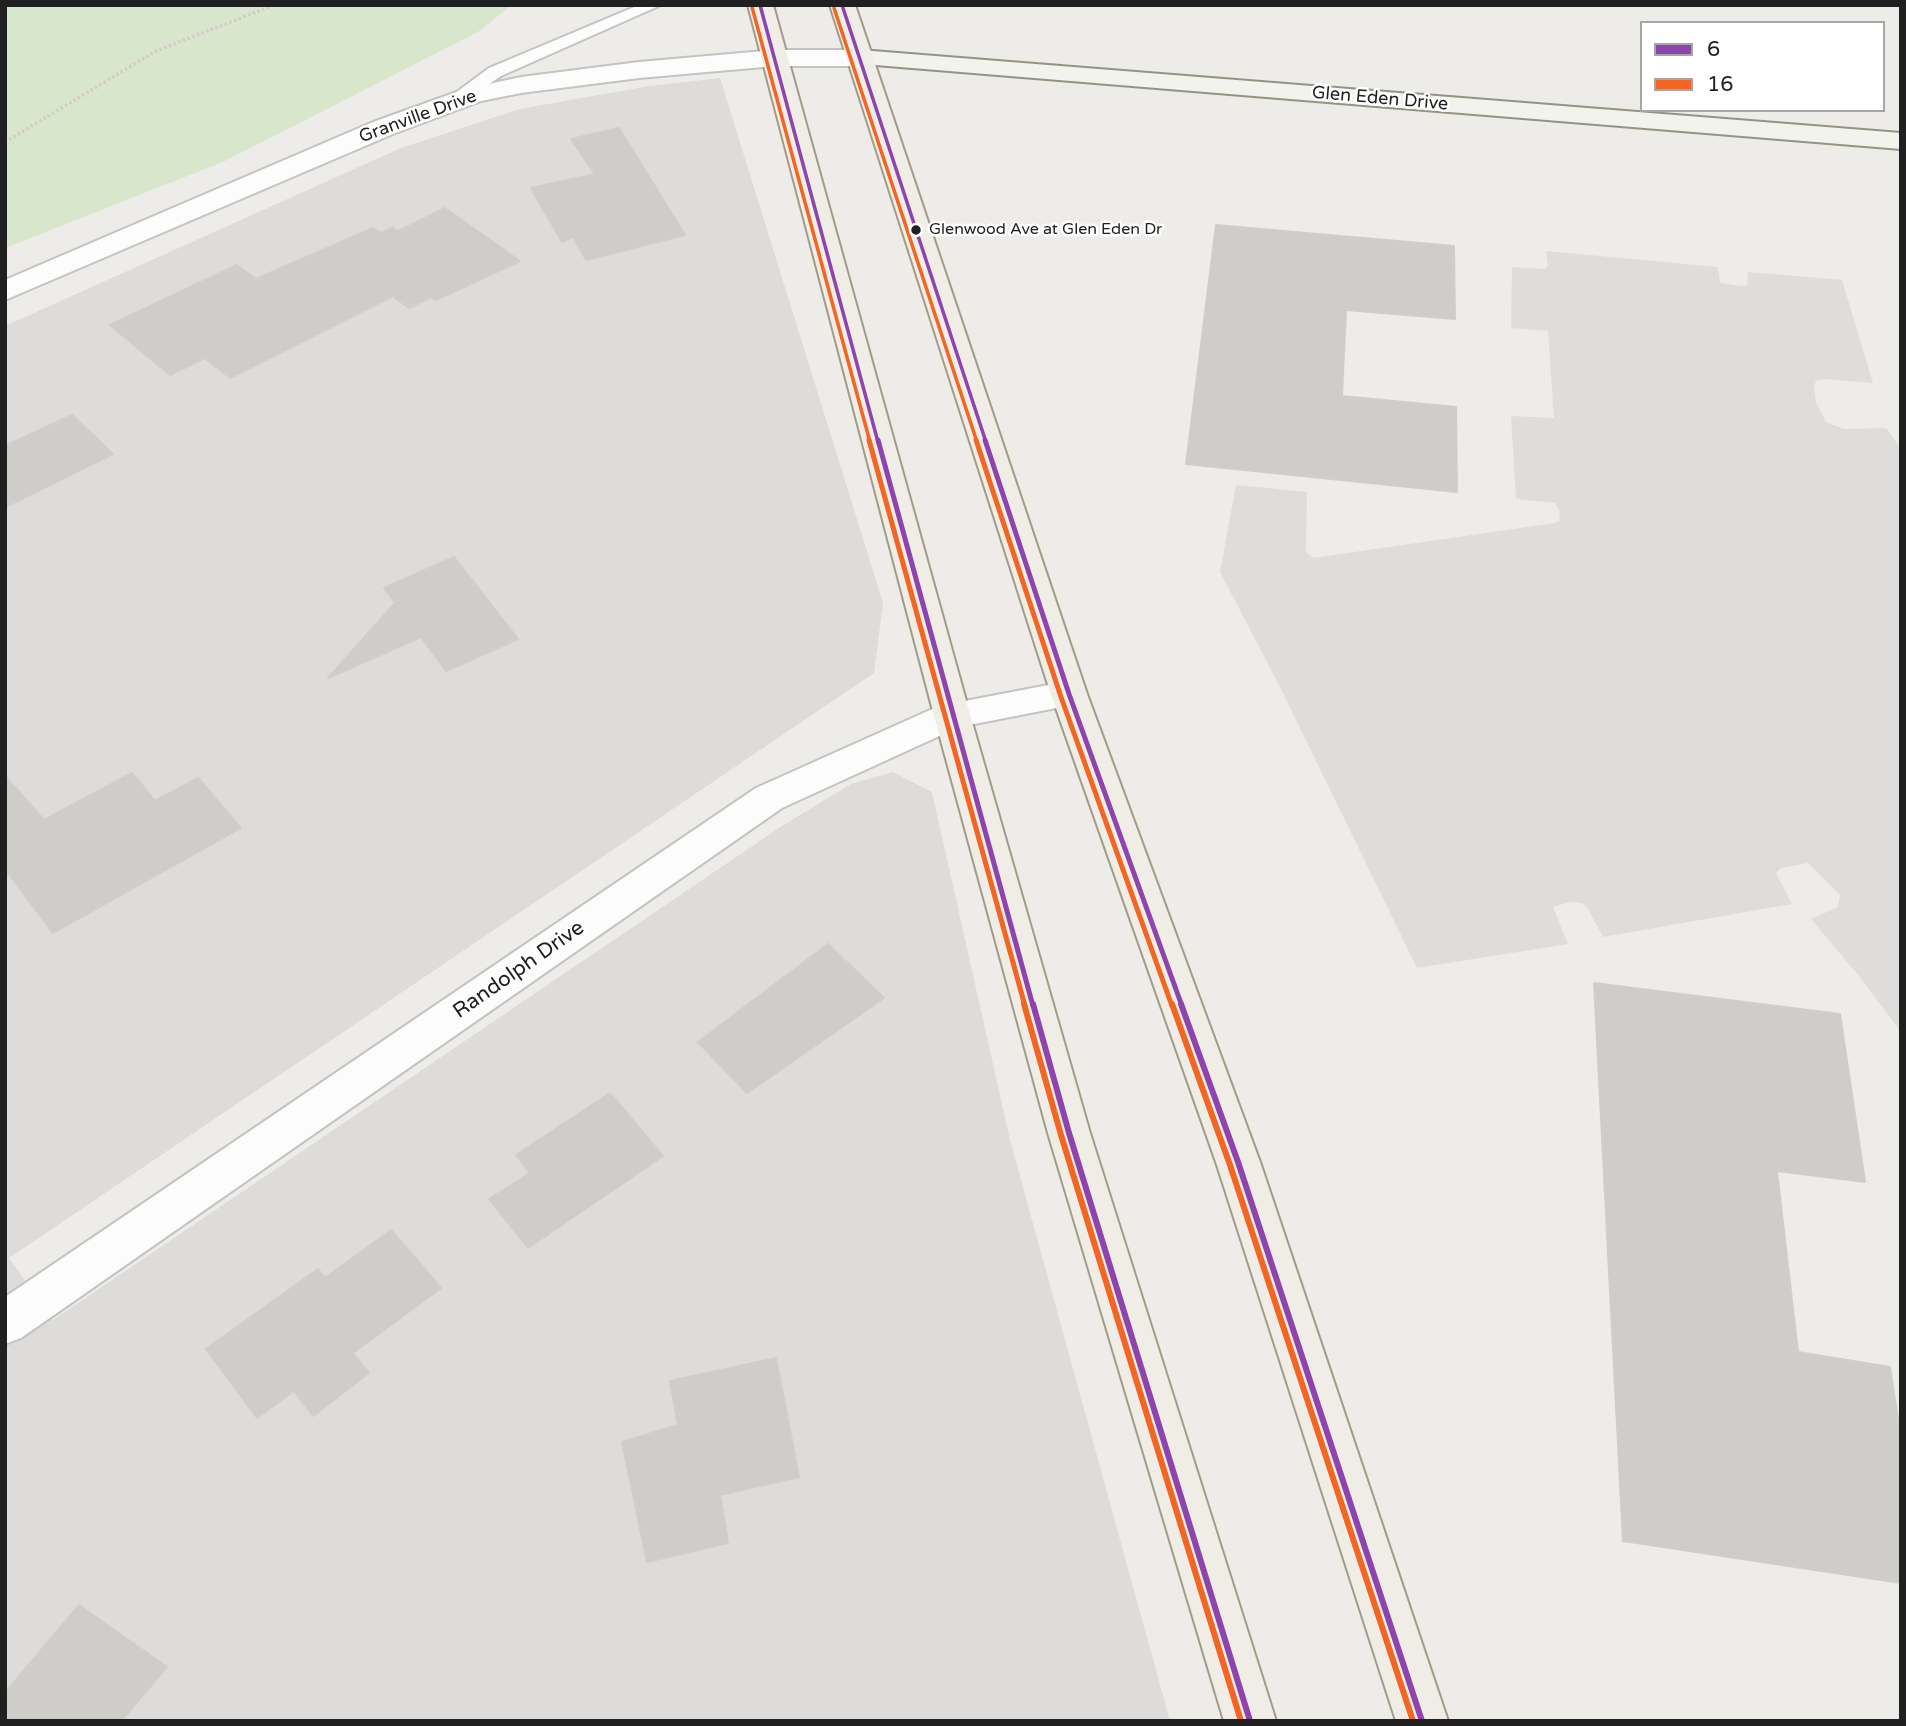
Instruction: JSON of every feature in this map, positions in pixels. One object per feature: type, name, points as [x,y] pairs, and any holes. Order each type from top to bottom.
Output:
[{"type":"main road","points":[[760,5],[952,715],[1069,1133],[1250,1721]]},
{"type":"main road","points":[[842,5],[1069,694],[1238,1162],[1422,1721]]},
{"type":"main road","name":"Glen Eden Drive","points":[[860,58],[1901,141]]},
{"type":"street","name":"Granville Drive","points":[[5,290],[383,128],[451,102],[521,85],[639,70],[775,58],[860,58]]},
{"type":"street","name":"Randolph Drive","points":[[5,1323],[769,798],[952,715],[1069,694]]},
{"type":"lane","points":[[451,102],[495,72],[653,5]]},
{"type":"path","points":[[5,142],[156,51],[274,5]]},
{"type":"shaded area","points":[[720,78],[883,603],[874,673],[9,1258],[53,1320],[782,826],[851,784],[893,772],[932,792],[1010,1140],[1170,1721],[5,1721],[5,326],[401,148],[520,109],[649,86]]},
{"type":"shaded area","points":[[1546,251],[1718,267],[1720,283],[1739,286],[1747,285],[1748,272],[1842,280],[1873,383],[1826,379],[1816,381],[1816,403],[1826,422],[1844,429],[1886,428],[1901,449],[1901,1032],[1811,919],[1838,907],[1840,895],[1808,863],[1781,868],[1776,873],[1792,904],[1603,937],[1587,907],[1582,903],[1570,902],[1553,907],[1568,944],[1417,968],[1280,687],[1220,572],[1236,485],[1307,492],[1306,552],[1313,558],[1555,523],[1560,520],[1559,509],[1555,503],[1516,499],[1511,416],[1554,418],[1548,331],[1511,328],[1512,267],[1544,269],[1548,266]]},
{"type":"green space","points":[[5,5],[512,5],[478,32],[223,162],[5,248]]},
{"type":"building","points":[[619,128],[685,235],[586,260],[573,237],[562,242],[531,188],[595,174],[571,139]]},
{"type":"building","points":[[445,208],[520,261],[436,300],[431,297],[409,308],[393,296],[230,378],[205,358],[170,375],[110,325],[237,265],[256,279],[373,228],[382,233],[393,227],[397,232]]},
{"type":"building","points":[[1216,225],[1454,246],[1455,319],[1346,310],[1342,396],[1456,407],[1457,492],[1186,464]]},
{"type":"building","points":[[72,415],[113,454],[5,507],[5,446]]},
{"type":"building","points":[[454,557],[518,639],[446,671],[421,637],[328,678],[395,603],[384,588]]},
{"type":"building","points":[[132,773],[155,801],[198,778],[241,828],[53,933],[5,869],[5,776],[44,820]]},
{"type":"building","points":[[828,944],[884,998],[747,1093],[698,1042]]},
{"type":"building","points":[[1594,983],[1840,1014],[1865,1182],[1777,1171],[1798,1352],[1890,1367],[1901,1439],[1901,1583],[1623,1541]]},
{"type":"building","points":[[610,1093],[663,1156],[528,1248],[489,1199],[530,1173],[516,1155]]},
{"type":"building","points":[[391,1230],[441,1288],[353,1353],[369,1373],[313,1416],[294,1391],[257,1418],[206,1349],[318,1269],[325,1278]]},
{"type":"building","points":[[776,1358],[799,1477],[720,1495],[728,1543],[647,1562],[622,1442],[678,1425],[670,1381]]},
{"type":"building","points":[[79,1605],[167,1667],[121,1721],[5,1721],[5,1693]]},
{"type":"transit line","name":"6","points":[[760,5],[952,715],[1069,1133],[1250,1721]]},
{"type":"transit line","name":"6","points":[[842,5],[1069,694],[1238,1162],[1422,1721]]},
{"type":"transit line","name":"16","points":[[752,7],[944,717],[1061,1135],[1241,1721]]},
{"type":"transit line","name":"16","points":[[834,8],[1061,697],[1230,1165],[1413,1721]]},
{"type":"place","name":"Glenwood Ave at Glen Eden Dr","points":[[916,230]]}]
